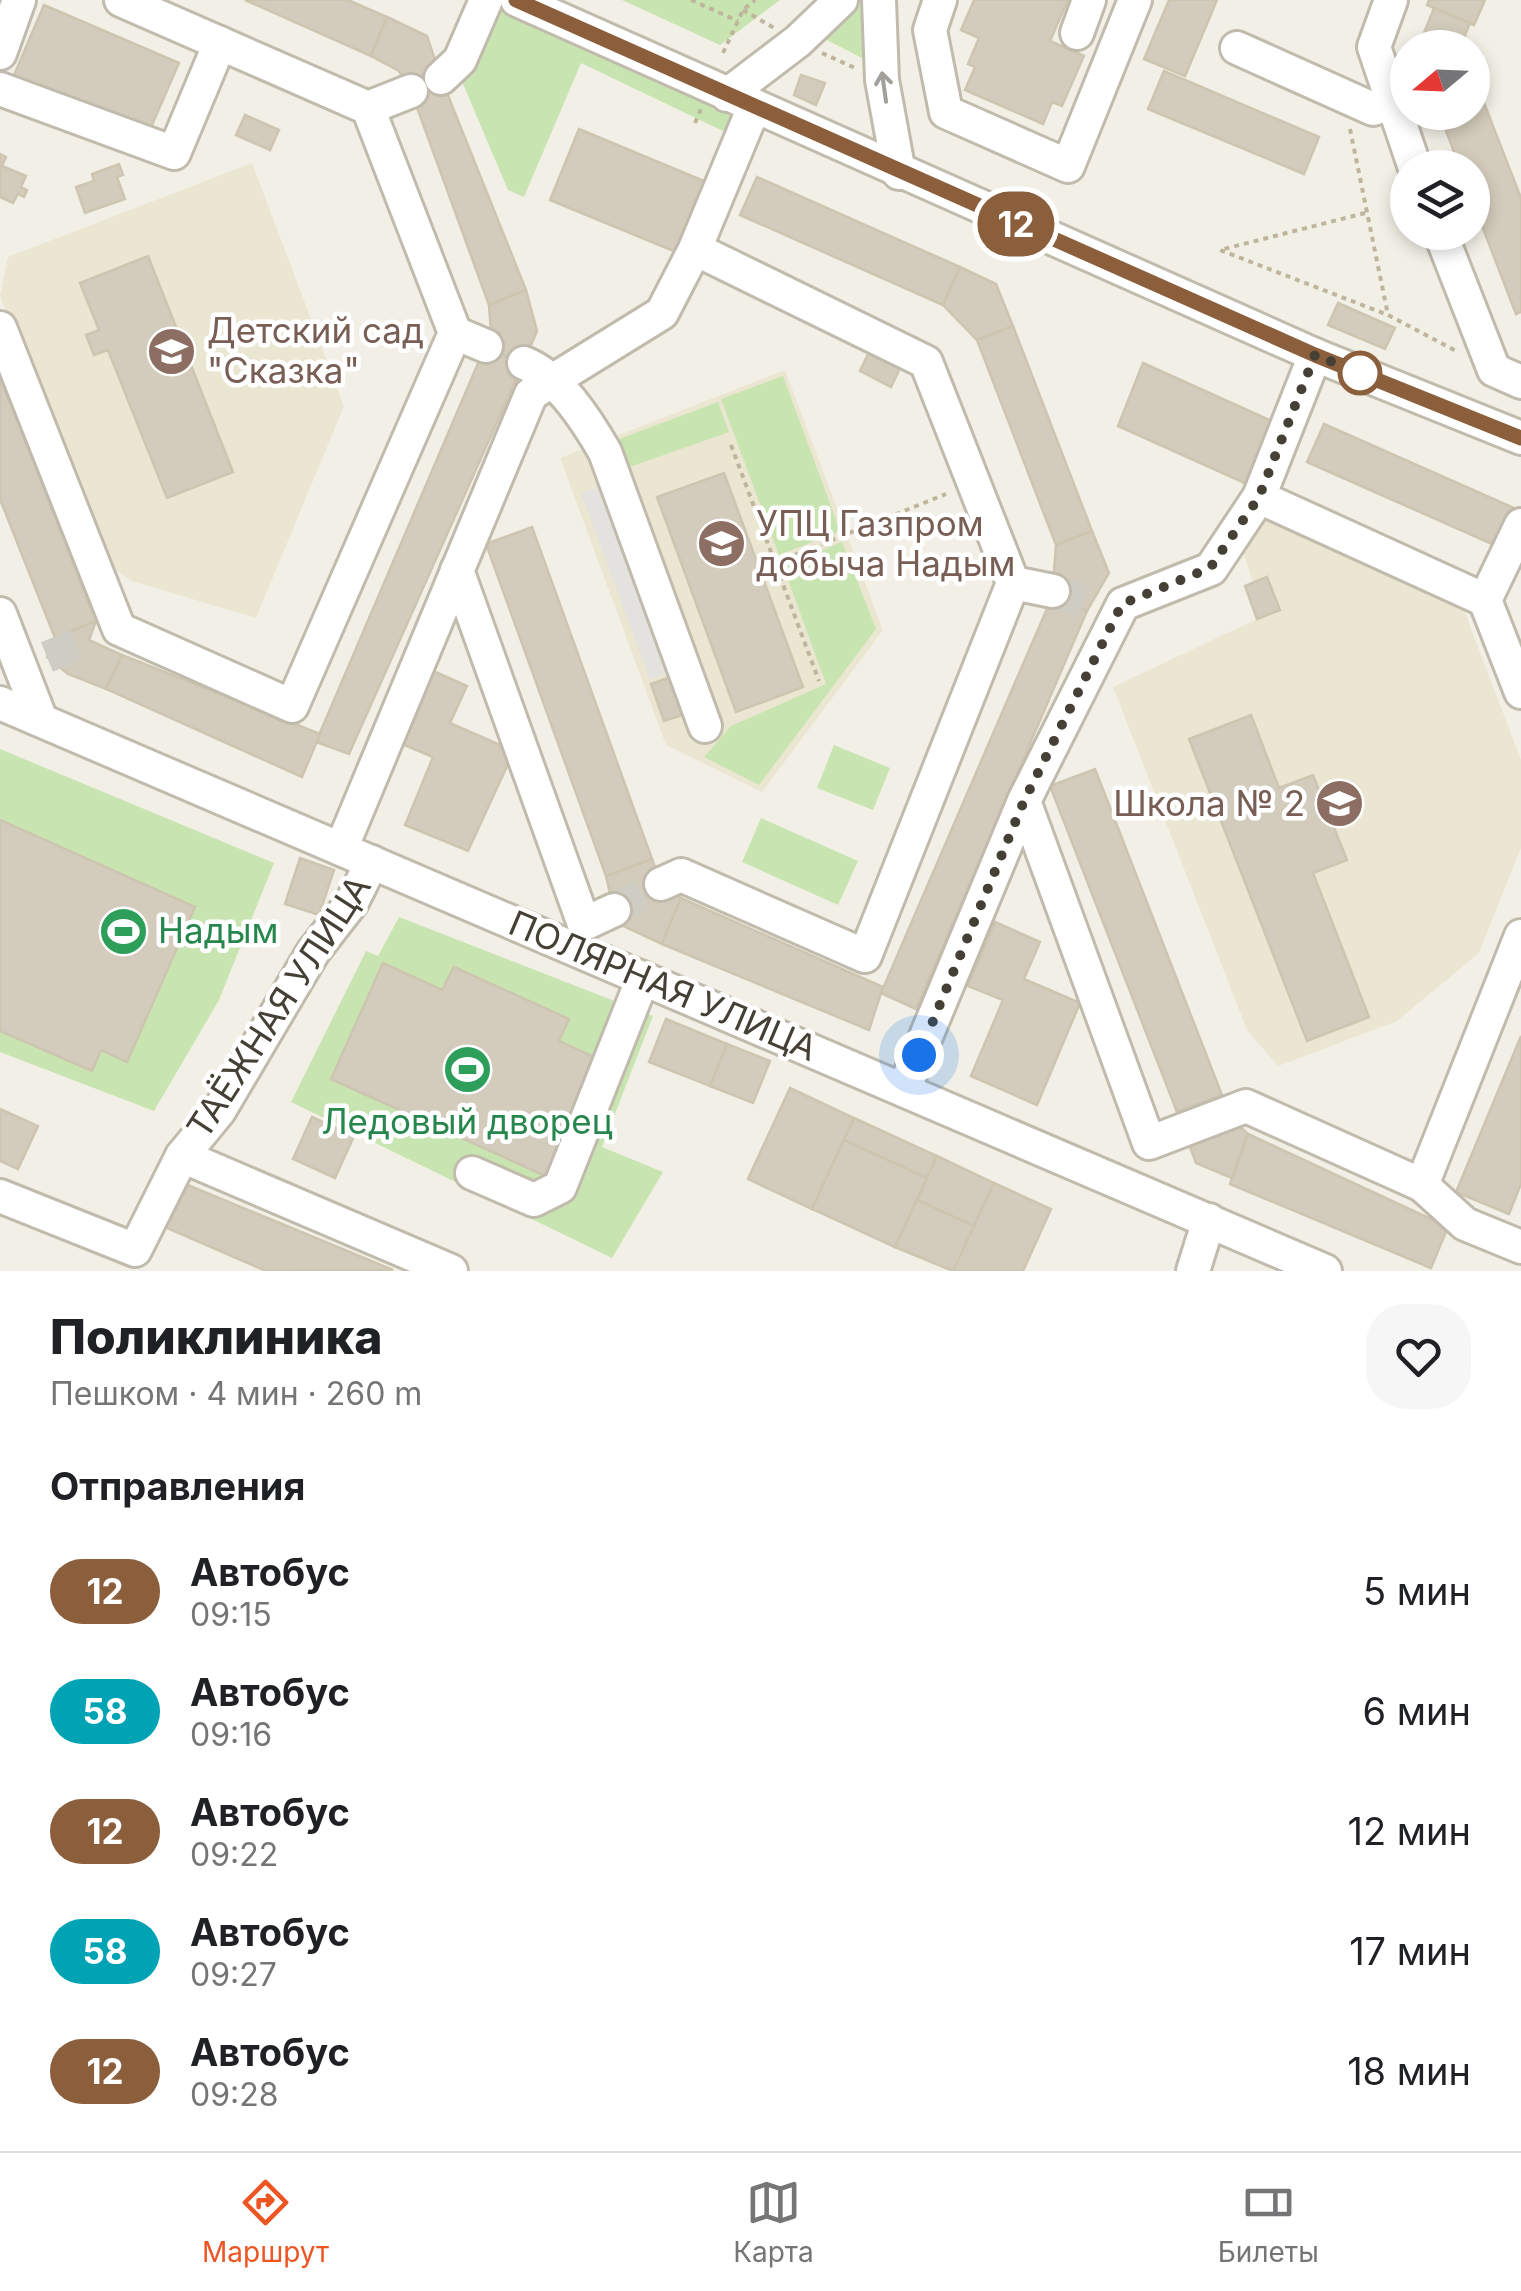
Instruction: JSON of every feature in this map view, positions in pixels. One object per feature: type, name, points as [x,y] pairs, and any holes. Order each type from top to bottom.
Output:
[{"type":"street","points":[[0,52],[19,0]]},
{"type":"street","points":[[0,328],[104,634],[292,706],[455,333],[368,108],[121,0]]},
{"type":"street","points":[[368,108],[426,84],[460,60],[486,0]]},
{"type":"street","points":[[516,0],[1315,355],[1521,438]]},
{"type":"street","points":[[341,848],[531,394],[662,313],[695,249],[741,101],[841,0]]},
{"type":"street","points":[[880,0],[882,80],[899,173]]},
{"type":"street","points":[[940,0],[930,30],[946,112],[1068,166],[1135,0]]},
{"type":"street","points":[[1077,33],[1088,0]]},
{"type":"street","points":[[1390,96],[1374,48],[1392,0]]},
{"type":"street","points":[[0,89],[174,154],[220,43]]},
{"type":"street","points":[[1237,48],[1373,109],[1390,103]]},
{"type":"street","points":[[661,884],[681,874],[866,956],[1013,583],[926,362],[695,249]]},
{"type":"street","points":[[1448,250],[1507,376]]},
{"type":"street","points":[[455,333],[486,346]]},
{"type":"street","points":[[904,1090],[1107,604],[1210,568],[1259,497],[1315,355]]},
{"type":"street","points":[[524,362],[551,382],[588,422],[605,452],[705,726]]},
{"type":"street","points":[[1259,497],[1485,600],[1521,692]]},
{"type":"street","points":[[1485,600],[1521,525]]},
{"type":"street","points":[[457,570],[591,928]]},
{"type":"street","points":[[1013,583],[1052,591]]},
{"type":"street","points":[[0,614],[34,662],[41,720]]},
{"type":"street","name":"ПОЛЯРНАЯ УЛИЦА","points":[[0,703],[372,862],[591,928],[644,978],[1325,1271]]},
{"type":"street","points":[[1024,801],[1149,1143],[1156,1176],[1150,1195]]},
{"type":"street","name":"ТАЁЖНАЯ УЛИЦА","points":[[372,862],[352,902],[312,952],[219,1112],[182,1156],[451,1271]]},
{"type":"street","points":[[1422,1186],[1521,936]]},
{"type":"street","points":[[472,1174],[534,1200],[560,1187],[644,978]]},
{"type":"street","points":[[1149,1143],[1246,1106],[1422,1186],[1465,1224],[1521,1247]]},
{"type":"street","points":[[0,1196],[130,1261],[182,1156]]},
{"type":"street","points":[[1193,1271],[1209,1220]]},
{"type":"path","points":[[691,0],[738,21]]},
{"type":"path","points":[[724,53],[743,10],[755,0]]},
{"type":"path","points":[[743,10],[882,80]]},
{"type":"path","points":[[1347,115],[1388,315]]},
{"type":"path","points":[[1365,214],[1220,250],[1388,315],[1507,376]]},
{"type":"path","points":[[731,445],[819,681]]},
{"type":"path","points":[[774,563],[974,483]]},
{"type":"shaded area","name":"Детский сад \"Сказка\"","points":[[252,163],[344,406],[256,618],[132,581],[101,560],[0,296],[8,257]]},
{"type":"shaded area","name":"УПЦ Газпром добыча Надым","points":[[785,370],[883,630],[762,792],[666,745],[560,458]]},
{"type":"shaded area","points":[[603,485],[671,671],[650,679],[581,493]]},
{"type":"shaded area","name":"Школа № 2","points":[[1262,515],[1459,597],[1521,760],[1521,848],[1479,953],[1397,1021],[1278,1066],[1247,1030],[1113,687],[1257,619],[1245,586],[1253,582],[1242,550]]},
{"type":"green space","points":[[498,0],[732,115],[725,132],[581,63],[524,197],[508,190],[452,58]]},
{"type":"green space","points":[[622,0],[780,0],[720,45]]},
{"type":"green space","points":[[849,0],[864,0],[868,61],[811,32]]},
{"type":"green space","points":[[783,376],[840,531],[779,555],[721,399]]},
{"type":"green space","points":[[718,402],[729,432],[624,469],[614,441]]},
{"type":"green space","points":[[842,542],[876,629],[759,785],[704,757],[731,726],[826,684],[783,566]]},
{"type":"green space","points":[[834,745],[890,768],[873,810],[817,788]]},
{"type":"green space","name":"Надым","points":[[0,749],[274,863],[219,1000],[154,1111],[0,1052]]},
{"type":"green space","points":[[761,818],[858,861],[838,905],[742,862]]},
{"type":"green space","points":[[399,917],[653,1016],[602,1147],[663,1172],[612,1258],[291,1102],[366,951],[378,956]]},
{"type":"building","points":[[245,0],[348,0],[387,17],[371,56]]},
{"type":"building","points":[[974,0],[1068,0],[1050,41],[1084,56],[1062,106],[1052,102],[1043,124],[965,90],[975,67],[968,64],[979,38],[961,30]]},
{"type":"building","points":[[1169,0],[1217,0],[1185,76],[1144,59]]},
{"type":"building","points":[[1429,0],[1485,0],[1474,25],[1427,5]]},
{"type":"building","points":[[44,5],[179,63],[148,134],[14,75]]},
{"type":"building","points":[[1434,8],[1470,23],[1467,30],[1425,30]]},
{"type":"building","points":[[387,17],[427,36],[441,78],[411,91],[399,71],[371,56]]},
{"type":"building","points":[[1164,71],[1319,137],[1304,174],[1148,109]]},
{"type":"building","points":[[801,75],[825,83],[816,105],[794,95]]},
{"type":"building","points":[[441,78],[526,290],[489,305],[411,91]]},
{"type":"building","points":[[245,115],[279,130],[270,150],[236,135]]},
{"type":"building","points":[[1490,118],[1521,198],[1521,312],[1516,314],[1490,247],[1490,150],[1453,150],[1446,130],[1490,130]]},
{"type":"building","points":[[579,129],[711,184],[681,254],[550,200]]},
{"type":"building","points":[[0,154],[6,157],[2,166],[26,176],[21,187],[27,190],[24,197],[18,194],[13,203],[0,197]]},
{"type":"building","points":[[119,164],[123,175],[117,177],[125,199],[85,213],[76,187],[94,181],[92,174]]},
{"type":"building","points":[[757,177],[960,267],[943,305],[740,215]]},
{"type":"building","points":[[148,256],[233,472],[167,498],[108,350],[94,355],[86,335],[99,330],[80,283]]},
{"type":"building","points":[[960,267],[996,284],[1013,326],[977,340],[943,305]]},
{"type":"building","points":[[526,290],[537,331],[523,364],[485,347],[491,332],[489,305]]},
{"type":"building","points":[[1338,303],[1395,328],[1385,349],[1328,325]]},
{"type":"building","points":[[1013,326],[1092,531],[1056,545],[977,340]]},
{"type":"building","points":[[485,347],[523,364],[349,754],[316,742]]},
{"type":"building","points":[[870,350],[901,366],[891,387],[860,371]]},
{"type":"building","points":[[1143,363],[1274,422],[1247,484],[1118,426]]},
{"type":"building","points":[[0,377],[96,621],[55,638],[0,499]]},
{"type":"building","points":[[1324,424],[1521,511],[1510,552],[1307,462]]},
{"type":"building","points":[[724,473],[803,687],[736,712],[657,497]]},
{"type":"building","points":[[532,527],[652,859],[606,876],[486,544]]},
{"type":"building","points":[[1092,531],[1109,573],[1087,611],[1052,597],[1056,545]]},
{"type":"building","points":[[1267,577],[1280,610],[1257,619],[1245,586]]},
{"type":"building","points":[[1052,597],[1087,611],[916,1009],[881,993]]},
{"type":"building","points":[[96,621],[89,640],[122,655],[106,689],[68,674],[47,657],[55,638]]},
{"type":"building","points":[[122,655],[320,734],[302,777],[106,689]]},
{"type":"building","points":[[433,671],[467,686],[450,723],[514,751],[468,851],[405,825],[433,757],[402,744]]},
{"type":"building","points":[[673,676],[686,714],[664,721],[651,684]]},
{"type":"building","points":[[1251,715],[1279,788],[1313,775],[1347,860],[1313,873],[1369,1017],[1307,1041],[1189,739]]},
{"type":"building","points":[[1095,769],[1222,1095],[1177,1112],[1050,786]]},
{"type":"building","points":[[0,820],[195,907],[127,1062],[101,1050],[92,1071],[0,1031]]},
{"type":"building","points":[[300,858],[334,870],[319,915],[285,904]]},
{"type":"building","points":[[652,859],[661,884],[681,898],[662,944],[617,923],[606,876]]},
{"type":"building","points":[[681,898],[883,987],[869,1030],[662,944]]},
{"type":"building","points":[[995,922],[1040,942],[1024,979],[1080,1003],[1037,1105],[971,1076],[1003,1000],[968,986]]},
{"type":"building","name":"Ледовый дворец","points":[[383,963],[442,990],[454,967],[569,1019],[559,1041],[603,1061],[550,1178],[331,1079]]},
{"type":"building","points":[[666,1019],[727,1044],[710,1086],[649,1062]]},
{"type":"building","points":[[1521,1036],[1521,1184],[1509,1214],[1456,1192]]},
{"type":"building","points":[[727,1044],[770,1061],[753,1103],[710,1086]]},
{"type":"building","points":[[790,1088],[854,1118],[812,1209],[748,1179]]},
{"type":"building","points":[[1222,1095],[1232,1120],[1248,1134],[1232,1178],[1196,1163],[1177,1112]]},
{"type":"building","points":[[0,1109],[38,1126],[18,1169],[0,1161]]},
{"type":"building","points":[[312,1117],[354,1136],[335,1178],[293,1159]]},
{"type":"building","points":[[854,1118],[937,1156],[927,1178],[844,1140]]},
{"type":"building","points":[[1248,1134],[1448,1227],[1431,1268],[1230,1184]]},
{"type":"building","points":[[844,1140],[927,1178],[895,1247],[812,1209]]},
{"type":"building","points":[[937,1156],[994,1183],[974,1226],[917,1200]]},
{"type":"building","points":[[183,1183],[393,1270],[266,1271],[165,1227]]},
{"type":"building","points":[[994,1183],[1051,1209],[1023,1271],[953,1271]]},
{"type":"building","points":[[917,1200],[974,1226],[953,1271],[895,1247]]},
{"type":"tunnel","points":[[1053,591],[1091,604]]},
{"type":"tunnel","points":[[47,657],[89,640]]},
{"type":"tunnel","points":[[614,910],[661,884]]},
{"type":"bus line","name":"12","points":[[516,0],[1315,355],[1521,438]]},
{"type":"place","name":"Детский сад \"Сказка\"","points":[[172,351]]},
{"type":"place","name":"УПЦ Газпром добыча Надым","points":[[721,544]]},
{"type":"place","name":"Школа № 2","points":[[1340,804]]},
{"type":"place","name":"Надым","points":[[123,931]]},
{"type":"place","name":"Ледовый дворец","points":[[467,1070]]},
{"type":"route","points":[[919,1055],[1024,801],[1122,604],[1210,568],[1259,497],[1315,355],[1360,373]]}]
